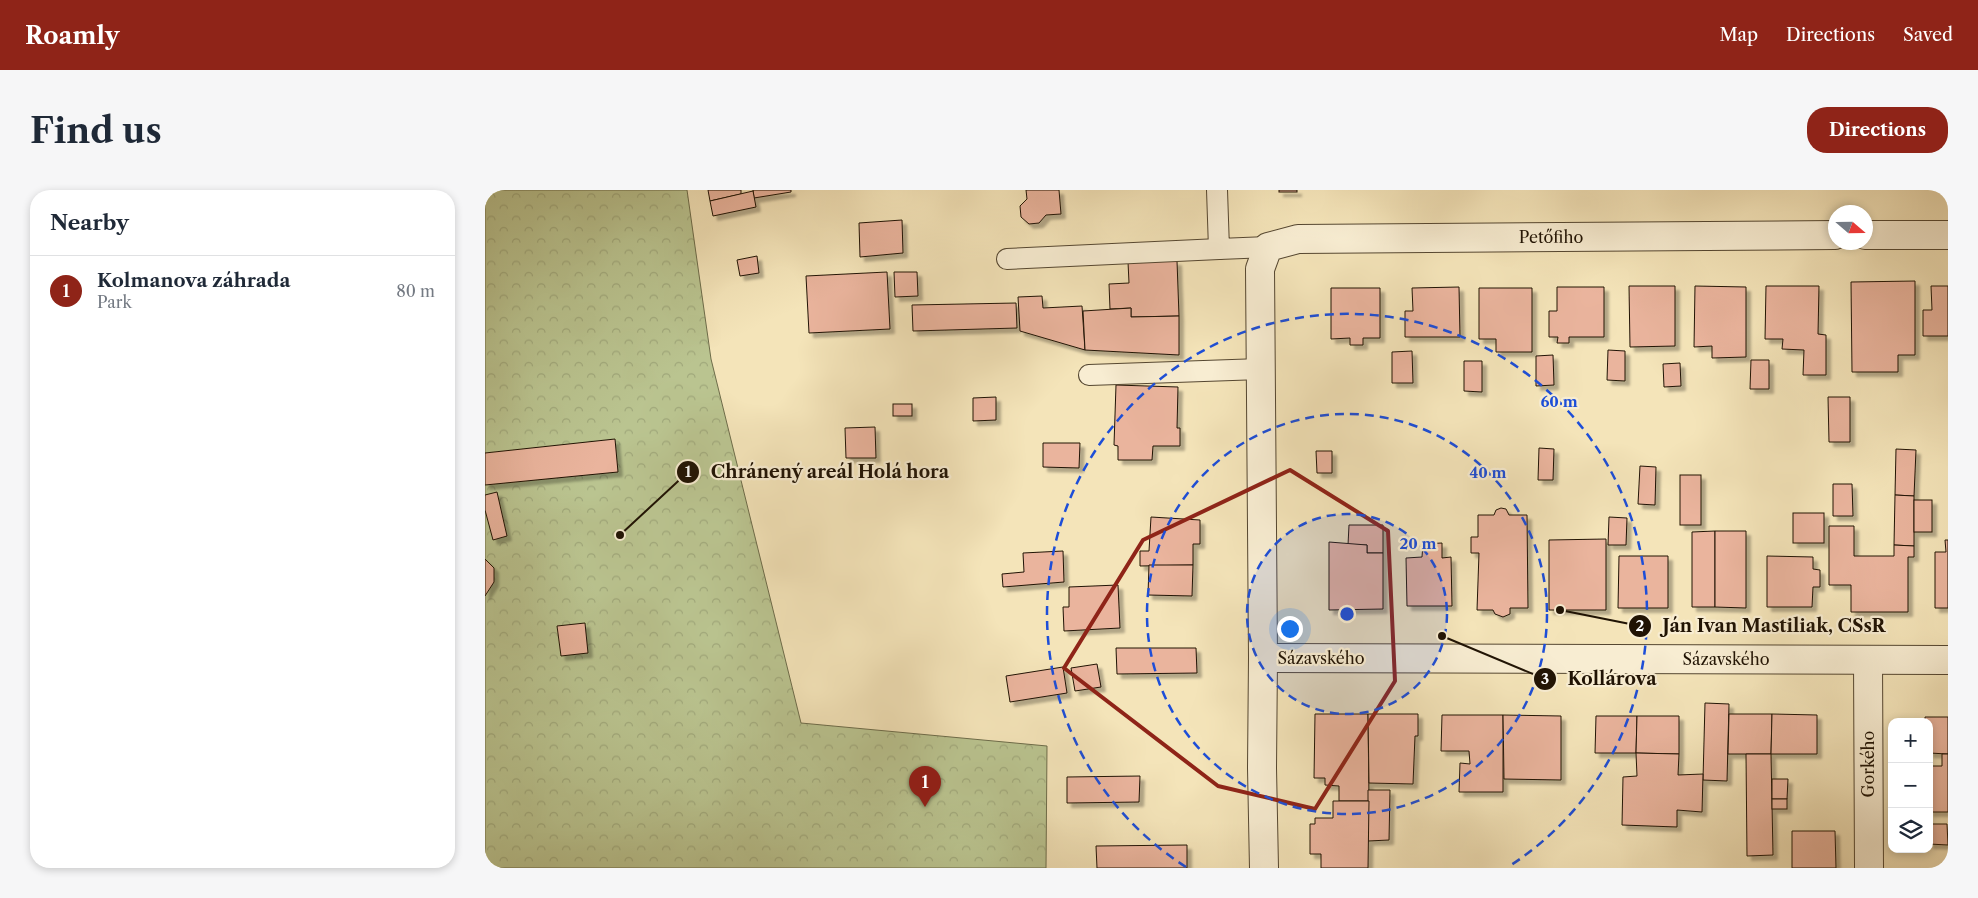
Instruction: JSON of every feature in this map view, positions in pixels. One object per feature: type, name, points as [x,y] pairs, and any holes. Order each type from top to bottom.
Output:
[{"type":"street","points":[[1873,235],[1948,235]]},
{"type":"street","name":"Petőfiho","points":[[1268,247],[1298,239],[1828,236]]},
{"type":"street","points":[[1264,868],[1260,269],[1268,247]]},
{"type":"street","name":"Sázavského","points":[[1263,658],[1948,660]]},
{"type":"street","name":"Gorkého","points":[[1868,660],[1869,868]]},
{"type":"lane","points":[[1217,190],[1219,249]]},
{"type":"lane","points":[[1007,259],[1268,247]]},
{"type":"lane","points":[[1089,375],[1261,369]]},
{"type":"highlighted area","points":[[1290,470],[1388,531],[1395,681],[1315,809],[1218,786],[1064,668],[1143,540]]},
{"type":"green space","points":[[485,190],[687,190],[711,359],[801,723],[1047,746],[1046,868],[485,868]]},
{"type":"building","points":[[708,190],[741,190],[741,194],[710,201]]},
{"type":"building","points":[[753,190],[791,190],[791,192],[754,198]]},
{"type":"building","points":[[1026,190],[1059,190],[1061,214],[1046,215],[1039,223],[1029,224],[1021,217],[1020,206],[1027,199]]},
{"type":"building","points":[[1279,190],[1297,190],[1297,192],[1279,192]]},
{"type":"building","points":[[753,191],[756,207],[713,216],[710,201]]},
{"type":"building","points":[[902,220],[903,253],[860,257],[859,223]]},
{"type":"building","points":[[757,256],[759,273],[740,276],[737,260]]},
{"type":"building","points":[[1177,261],[1179,316],[1131,317],[1131,308],[1110,309],[1109,284],[1129,283],[1128,262]]},
{"type":"building","points":[[887,272],[890,329],[809,333],[806,276]]},
{"type":"building","points":[[894,272],[917,272],[918,296],[895,297]]},
{"type":"building","points":[[1915,281],[1915,355],[1898,355],[1898,372],[1852,372],[1851,282]]},
{"type":"building","points":[[1629,286],[1675,286],[1675,346],[1630,347]]},
{"type":"building","points":[[1695,286],[1746,287],[1746,357],[1712,358],[1712,346],[1694,347]]},
{"type":"building","points":[[1766,286],[1819,286],[1818,334],[1826,335],[1826,375],[1803,375],[1804,350],[1782,349],[1783,339],[1765,339]]},
{"type":"building","points":[[1931,286],[1948,286],[1948,336],[1923,336],[1923,310],[1932,310]]},
{"type":"building","points":[[1459,287],[1460,337],[1405,337],[1405,311],[1413,311],[1412,288]]},
{"type":"building","points":[[1557,287],[1604,287],[1604,337],[1569,337],[1569,343],[1557,343],[1558,337],[1549,337],[1549,311],[1557,311]]},
{"type":"building","points":[[1331,288],[1380,288],[1380,338],[1363,338],[1363,345],[1350,345],[1350,338],[1331,339]]},
{"type":"building","points":[[1479,288],[1532,288],[1532,352],[1496,352],[1496,339],[1479,339]]},
{"type":"building","points":[[1042,296],[1043,308],[1082,306],[1085,350],[1020,331],[1018,297]]},
{"type":"building","points":[[1016,303],[1017,328],[913,331],[912,305]]},
{"type":"building","points":[[1131,308],[1131,317],[1179,316],[1179,355],[1085,350],[1083,311]]},
{"type":"building","points":[[1608,350],[1625,351],[1625,381],[1607,380]]},
{"type":"building","points":[[1412,351],[1413,383],[1392,383],[1392,352]]},
{"type":"building","points":[[1553,355],[1554,385],[1536,386],[1536,356]]},
{"type":"building","points":[[1751,360],[1769,360],[1769,389],[1750,389]]},
{"type":"building","points":[[1464,361],[1482,361],[1482,392],[1464,391]]},
{"type":"building","points":[[1680,363],[1681,386],[1664,387],[1663,364]]},
{"type":"building","points":[[1116,385],[1178,387],[1177,428],[1180,428],[1180,446],[1153,446],[1152,460],[1118,460],[1118,446],[1114,445]]},
{"type":"building","points":[[996,397],[996,420],[973,421],[973,398]]},
{"type":"building","points":[[1828,397],[1850,397],[1850,442],[1829,442]]},
{"type":"building","points":[[893,404],[912,404],[912,416],[893,416]]},
{"type":"building","points":[[875,427],[876,458],[846,458],[845,428]]},
{"type":"building","points":[[615,439],[618,472],[485,485],[485,453]]},
{"type":"building","points":[[1043,443],[1080,443],[1079,468],[1043,467]]},
{"type":"building","points":[[1539,448],[1554,449],[1553,480],[1538,480]]},
{"type":"building","points":[[1896,449],[1916,450],[1914,496],[1895,495]]},
{"type":"building","points":[[1316,451],[1332,451],[1332,473],[1317,473]]},
{"type":"building","points":[[1640,466],[1656,467],[1655,505],[1638,504]]},
{"type":"building","points":[[1680,475],[1701,475],[1701,525],[1680,525]]},
{"type":"building","points":[[1833,484],[1852,484],[1853,516],[1833,516]]},
{"type":"building","points":[[497,492],[507,536],[493,540],[485,510],[485,495]]},
{"type":"building","points":[[1895,495],[1914,496],[1914,546],[1894,545]]},
{"type":"building","points":[[1914,500],[1932,500],[1932,532],[1914,532]]},
{"type":"building","points":[[1506,509],[1509,515],[1527,515],[1528,608],[1510,608],[1510,614],[1503,617],[1495,614],[1493,610],[1477,610],[1479,553],[1471,553],[1471,537],[1478,537],[1478,515],[1494,515],[1496,510]]},
{"type":"building","points":[[1793,513],[1824,513],[1824,543],[1793,543]]},
{"type":"building","points":[[1151,517],[1200,520],[1200,544],[1193,544],[1193,565],[1140,566],[1140,551],[1149,551]]},
{"type":"building","points":[[1609,517],[1627,518],[1626,545],[1608,545]]},
{"type":"building","points":[[1349,525],[1383,525],[1383,553],[1367,553],[1367,545],[1348,545]]},
{"type":"building","points":[[1829,526],[1854,526],[1854,556],[1894,556],[1894,545],[1914,546],[1914,557],[1908,557],[1908,612],[1851,612],[1851,585],[1829,585]]},
{"type":"building","points":[[1715,531],[1715,607],[1692,607],[1692,532]]},
{"type":"building","points":[[1715,531],[1746,531],[1746,608],[1715,607]]},
{"type":"building","points":[[1606,539],[1606,610],[1549,610],[1549,540]]},
{"type":"building","points":[[1945,540],[1948,540],[1948,608],[1935,608],[1935,552],[1946,552]]},
{"type":"building","points":[[1329,542],[1367,545],[1367,553],[1383,553],[1383,609],[1329,610]]},
{"type":"building","points":[[1442,543],[1442,558],[1451,557],[1452,606],[1407,606],[1406,558],[1422,557],[1423,544]]},
{"type":"building","points":[[1063,551],[1064,582],[1003,587],[1002,574],[1024,572],[1023,553]]},
{"type":"building","points":[[1619,556],[1668,556],[1668,608],[1618,608]]},
{"type":"building","points":[[1767,556],[1813,557],[1813,569],[1820,570],[1820,587],[1813,587],[1812,607],[1767,607]]},
{"type":"building","points":[[485,559],[494,568],[494,582],[485,596]]},
{"type":"building","points":[[1149,565],[1193,565],[1192,596],[1148,595]]},
{"type":"building","points":[[1118,585],[1120,628],[1064,631],[1063,607],[1069,607],[1069,587]]},
{"type":"building","points":[[585,623],[588,653],[561,656],[557,626]]},
{"type":"building","points":[[1116,648],[1196,648],[1197,673],[1117,674]]},
{"type":"building","points":[[1097,664],[1101,687],[1075,691],[1071,668]]},
{"type":"building","points":[[1063,667],[1067,693],[1010,702],[1006,676]]},
{"type":"building","points":[[1705,703],[1729,704],[1727,781],[1703,780]]},
{"type":"building","points":[[1315,714],[1368,714],[1369,801],[1339,801],[1339,786],[1325,785],[1325,778],[1314,778]]},
{"type":"building","points":[[1368,714],[1418,714],[1418,736],[1415,736],[1413,784],[1369,783]]},
{"type":"building","points":[[1729,714],[1772,714],[1771,754],[1728,754]]},
{"type":"building","points":[[1772,714],[1817,715],[1817,754],[1771,754]]},
{"type":"building","points":[[1442,715],[1503,715],[1503,792],[1459,792],[1460,763],[1470,764],[1469,751],[1441,751]]},
{"type":"building","points":[[1503,715],[1561,716],[1561,780],[1504,779]]},
{"type":"building","points":[[1596,716],[1637,716],[1636,753],[1595,753]]},
{"type":"building","points":[[1637,716],[1679,716],[1679,754],[1636,753]]},
{"type":"building","points":[[1948,717],[1948,754],[1933,753],[1933,718],[1925,718]]},
{"type":"building","points":[[1636,753],[1679,754],[1678,775],[1703,774],[1702,812],[1677,810],[1677,827],[1622,825],[1623,777],[1637,776]]},
{"type":"building","points":[[1746,754],[1771,754],[1773,855],[1747,856]]},
{"type":"building","points":[[1942,754],[1948,754],[1948,812],[1933,812],[1933,766],[1942,766]]},
{"type":"building","points":[[1140,776],[1139,802],[1067,803],[1067,777]]},
{"type":"building","points":[[1772,779],[1788,779],[1787,799],[1772,799]]},
{"type":"building","points":[[1368,790],[1390,790],[1389,840],[1368,841]]},
{"type":"building","points":[[1772,799],[1787,799],[1787,809],[1772,809]]},
{"type":"building","points":[[1333,801],[1369,801],[1368,868],[1321,868],[1321,854],[1310,854],[1310,824],[1315,824],[1315,818],[1333,818]]},
{"type":"building","points":[[1933,824],[1947,824],[1948,845],[1933,844]]},
{"type":"building","points":[[1792,831],[1835,831],[1836,868],[1792,868]]},
{"type":"building","points":[[1187,845],[1187,868],[1097,868],[1096,846]]},
{"type":"place","name":"Chránený areál Holá hora","points":[[620,535]]},
{"type":"place","name":"Ján Ivan Mastiliak, CSsR","points":[[1560,610]]},
{"type":"place","name":"Kollárova","points":[[1442,636]]},
{"type":"place","name":"Kolmanova záhrada","points":[[925,807]]}]
